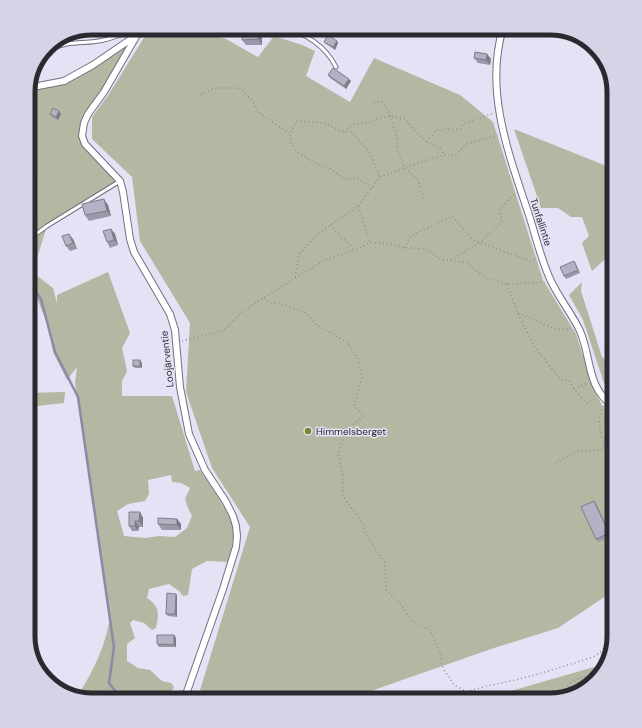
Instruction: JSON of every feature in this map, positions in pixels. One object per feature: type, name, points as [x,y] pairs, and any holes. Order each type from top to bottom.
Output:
[{"type":"street","points":[[35,87],[64,81],[93,65],[137,35]]},
{"type":"street","points":[[120,181],[85,144],[82,136],[84,123],[137,35]]},
{"type":"street","name":"Tunfallintie","points":[[502,35],[497,56],[495,85],[504,134],[522,195],[551,281],[580,332],[593,380],[601,395],[607,402]]},
{"type":"street","name":"Loojärventie","points":[[120,181],[130,239],[134,252],[170,314],[175,330],[180,387],[189,434],[205,470],[226,502],[236,526],[236,547],[223,590],[186,693]]},
{"type":"lane","points":[[58,47],[67,44],[104,40],[122,35]]},
{"type":"lane","points":[[302,35],[319,44],[332,59],[336,67]]},
{"type":"lane","points":[[35,235],[120,181]]},
{"type":"path","points":[[197,96],[216,88],[239,88],[252,100],[258,112],[290,134]]},
{"type":"path","points":[[374,102],[383,102],[398,137],[397,150],[405,168],[418,180],[424,200]]},
{"type":"path","points":[[427,142],[436,130],[446,128],[452,130],[461,129],[463,124],[499,111]]},
{"type":"path","points":[[344,132],[352,125],[371,122],[377,118],[390,116],[406,119],[416,132],[427,142],[441,149],[444,155]]},
{"type":"path","points":[[372,188],[357,178],[344,179],[328,167],[321,166],[298,153],[291,143],[290,134],[297,121],[324,123],[344,132],[350,132],[369,151],[380,177]]},
{"type":"path","points":[[295,278],[299,254],[318,234],[358,206],[380,177],[444,155],[455,156],[466,144],[504,134]]},
{"type":"path","points":[[451,260],[480,242],[502,221],[500,210],[513,195],[522,195]]},
{"type":"path","points":[[358,206],[370,243]]},
{"type":"path","points":[[405,248],[410,236],[452,216],[473,240],[530,261],[543,258]]},
{"type":"path","points":[[330,225],[355,250]]},
{"type":"path","points":[[176,342],[224,330],[243,311],[325,260],[355,250],[370,243],[387,243],[405,248],[425,249],[442,260],[468,263],[486,278],[507,284],[538,284],[551,281]]},
{"type":"path","points":[[507,284],[517,312],[534,346],[561,380],[569,380],[574,389],[587,403],[601,395]]},
{"type":"path","points":[[264,298],[270,303],[279,302],[306,313],[316,324],[347,342],[358,358],[362,378],[354,405],[364,416],[346,430],[338,454],[343,476],[343,496],[363,524],[365,533],[386,563],[386,590],[399,602],[411,620],[430,630],[440,652],[443,668],[454,685],[468,692]]},
{"type":"path","points":[[517,312],[555,328],[566,328],[580,332]]},
{"type":"path","points":[[574,389],[593,380]]},
{"type":"path","points":[[607,402],[600,414],[599,427],[607,454]]},
{"type":"path","points":[[556,462],[578,451],[605,450]]},
{"type":"path","points":[[462,693],[494,684],[517,680],[593,657],[602,651],[606,645]]},
{"type":"path","points":[[564,691],[570,682],[578,678],[592,675]]},
{"type":"green space","points":[[137,35],[84,123],[85,144],[120,181],[47,226],[37,258],[36,275],[53,288],[57,303],[57,295],[108,272],[130,333],[122,348],[127,371],[122,381],[122,396],[172,396],[195,471],[200,470],[230,520],[233,535],[228,562],[207,561],[192,569],[188,595],[183,596],[169,584],[149,589],[147,598],[154,604],[158,611],[156,628],[152,630],[144,623],[133,620],[130,623],[135,638],[127,644],[127,661],[138,668],[150,670],[162,681],[171,683],[174,687],[171,693],[80,692],[90,675],[103,645],[109,624],[110,613],[75,383],[77,367],[67,380],[53,352],[49,327],[35,294],[35,87],[64,81]],"holes":[[[171,475],[172,482],[181,483],[190,488],[185,499],[192,516],[187,528],[175,537],[159,536],[145,538],[124,536],[117,511],[128,504],[145,501],[149,494],[148,480]]]},
{"type":"green space","points":[[213,35],[226,39],[258,57],[274,36],[302,45],[315,51],[306,76],[350,102],[374,58],[460,95],[493,122],[543,280],[576,334],[593,386],[602,406],[607,409],[606,596],[558,628],[494,648],[365,693],[199,693],[250,527],[212,468],[186,392],[190,323],[140,241],[132,177],[92,139],[92,117],[109,94],[145,36]]},
{"type":"green space","points":[[514,129],[607,166],[607,257],[592,271],[582,243],[589,236],[582,217],[571,217],[558,208],[541,208]]},
{"type":"green space","points":[[582,282],[581,291],[602,357],[607,360],[607,386],[604,383],[583,320],[569,295]]},
{"type":"green space","points":[[65,392],[64,403],[35,406],[35,393]]},
{"type":"green space","points":[[598,666],[593,674],[585,681],[568,690],[557,693],[503,693]]},
{"type":"building","points":[[242,35],[258,35],[258,39],[242,40]]},
{"type":"building","points":[[328,35],[337,41],[333,47],[324,42]]},
{"type":"building","points":[[475,52],[487,54],[486,60],[474,58]]},
{"type":"building","points":[[333,68],[349,79],[344,86],[328,75]]},
{"type":"building","points":[[53,108],[59,111],[56,117],[50,114]]},
{"type":"building","points":[[104,199],[107,211],[85,215],[82,204]]},
{"type":"building","points":[[111,229],[114,240],[107,242],[103,231]]},
{"type":"building","points":[[69,234],[73,243],[66,246],[62,236]]},
{"type":"building","points":[[574,261],[578,270],[564,276],[560,267]]},
{"type":"building","points":[[133,360],[140,360],[140,366],[133,366]]},
{"type":"building","points":[[594,501],[607,529],[607,534],[596,539],[581,507]]},
{"type":"building","points":[[129,512],[140,512],[139,521],[135,521],[135,526],[129,526]]},
{"type":"building","points":[[158,518],[177,519],[177,525],[158,524]]},
{"type":"building","points":[[167,593],[176,594],[175,614],[166,614]]},
{"type":"building","points":[[157,635],[174,635],[174,645],[157,644]]},
{"type":"waterway","points":[[35,291],[41,299],[55,352],[78,397],[114,647],[109,683],[117,693]]},
{"type":"place","name":"Himmelsberget","points":[[308,431]]}]
